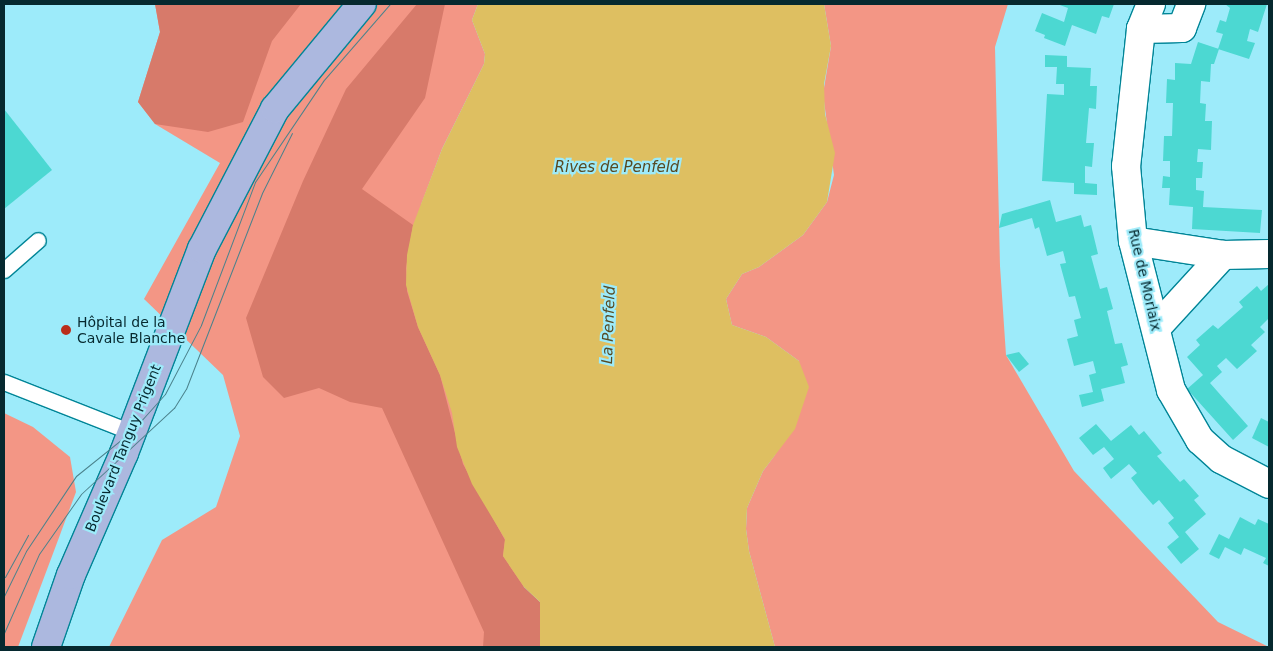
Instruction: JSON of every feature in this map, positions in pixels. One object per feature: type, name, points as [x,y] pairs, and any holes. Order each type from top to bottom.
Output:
[{"type":"main road","name":"Boulevard Tanguy Prigent","points":[[46,647],[71,575],[131,432],[202,249],[253,147],[275,109],[306,68],[362,4]]},
{"type":"street","name":"Rue de Morlaix","points":[[1151,4],[1142,29],[1126,166],[1133,241],[1157,327],[1171,390],[1200,440],[1221,459],[1269,484]]},
{"type":"street","points":[[1142,29],[1182,28],[1191,4]]},
{"type":"street","points":[[1133,241],[1224,255],[1269,254]]},
{"type":"street","points":[[1157,327],[1224,255]]},
{"type":"lane","points":[[4,270],[38,240]]},
{"type":"lane","points":[[4,382],[131,432]]},
{"type":"shaded area","points":[[155,4],[478,4],[472,20],[485,54],[484,64],[442,149],[421,205],[540,647],[109,647],[162,540],[216,507],[240,436],[223,375],[144,299],[220,163],[155,124],[138,102],[160,32]]},
{"type":"shaded area","points":[[155,4],[301,4],[272,41],[243,122],[208,132],[155,124],[138,102],[160,32]]},
{"type":"shaded area","points":[[417,4],[445,4],[425,98],[362,189],[413,225],[406,268],[407,291],[418,327],[440,375],[463,464],[505,540],[503,556],[524,587],[540,602],[540,647],[483,647],[484,632],[382,408],[350,402],[319,388],[284,398],[263,377],[246,318],[303,181],[346,89]]},
{"type":"shaded area","points":[[824,4],[1008,4],[995,47],[1000,266],[1006,355],[1074,471],[1218,622],[1269,647],[775,647],[749,551],[746,529],[747,508],[763,471],[775,455],[799,361],[766,337],[732,325],[726,299],[742,274],[759,267],[803,235],[827,202],[834,175],[823,94],[831,46]]},
{"type":"shaded area","points":[[4,413],[33,427],[70,457],[76,492],[18,647],[4,647]]},
{"type":"water","name":"Rives de Penfeld","points":[[478,4],[824,4],[831,46],[824,84],[825,114],[835,153],[827,202],[803,235],[759,267],[742,274],[726,299],[732,325],[766,337],[799,361],[809,387],[795,429],[763,471],[747,508],[746,529],[749,551],[775,647],[540,647],[540,602],[524,587],[503,556],[505,539],[472,484],[457,447],[452,413],[440,375],[418,327],[406,285],[407,255],[413,225],[442,149],[484,64],[485,54],[472,20]]},
{"type":"building","points":[[1057,4],[1114,4],[1109,18],[1102,16],[1096,34],[1072,25],[1065,46],[1044,38],[1045,35],[1035,31],[1042,13],[1064,22],[1068,8]]},
{"type":"building","points":[[1225,4],[1267,4],[1258,32],[1250,29],[1247,41],[1255,43],[1249,59],[1218,49],[1223,34],[1216,32],[1220,20],[1226,22],[1230,8]]},
{"type":"building","points":[[1198,42],[1219,49],[1214,64],[1211,64],[1210,82],[1201,81],[1200,103],[1206,104],[1205,121],[1212,121],[1211,150],[1198,149],[1197,162],[1203,162],[1202,178],[1196,178],[1196,190],[1204,191],[1203,207],[1262,210],[1260,233],[1192,229],[1193,207],[1169,205],[1170,188],[1162,188],[1163,176],[1170,177],[1170,161],[1163,161],[1164,136],[1172,136],[1173,103],[1166,103],[1167,79],[1175,80],[1175,63],[1191,64]]},
{"type":"building","points":[[1045,55],[1067,56],[1067,67],[1091,68],[1090,86],[1097,86],[1096,109],[1089,108],[1086,143],[1094,143],[1092,167],[1085,166],[1085,183],[1097,184],[1097,195],[1074,194],[1074,183],[1042,181],[1047,94],[1064,95],[1064,84],[1056,84],[1057,67],[1045,67]]},
{"type":"building","points":[[4,109],[52,170],[4,209]]},
{"type":"building","points":[[1050,200],[1056,222],[1081,215],[1084,227],[1091,225],[1098,254],[1091,256],[1100,289],[1107,287],[1113,309],[1107,311],[1115,344],[1122,343],[1128,365],[1121,367],[1125,383],[1101,389],[1104,401],[1082,407],[1079,395],[1093,392],[1089,375],[1096,373],[1093,361],[1074,366],[1067,339],[1078,336],[1074,320],[1081,318],[1075,296],[1069,297],[1060,264],[1066,263],[1063,251],[1047,256],[1039,227],[1035,229],[1032,218],[999,228],[1002,214]]},
{"type":"building","points":[[1269,284],[1269,318],[1260,327],[1265,332],[1251,345],[1257,351],[1237,369],[1226,358],[1217,366],[1222,372],[1210,383],[1248,426],[1233,440],[1187,389],[1203,375],[1187,357],[1200,345],[1196,340],[1213,325],[1218,329],[1243,307],[1239,302],[1257,286],[1261,291]]},
{"type":"building","points":[[1019,352],[1029,364],[1019,372],[1006,355]]},
{"type":"building","points":[[1261,418],[1269,422],[1269,447],[1252,438]]},
{"type":"building","points":[[1096,424],[1111,441],[1131,425],[1139,435],[1144,431],[1162,453],[1157,456],[1180,482],[1184,479],[1199,496],[1194,500],[1206,514],[1185,532],[1199,549],[1181,564],[1167,547],[1179,537],[1168,523],[1174,518],[1159,500],[1153,505],[1141,491],[1131,478],[1137,473],[1129,464],[1111,479],[1103,468],[1114,459],[1104,447],[1093,455],[1079,438]]},
{"type":"building","points":[[1240,517],[1255,525],[1258,519],[1269,524],[1269,566],[1263,563],[1266,558],[1244,548],[1241,555],[1225,547],[1219,559],[1209,554],[1219,534],[1229,539]]},
{"type":"tram line","points":[[4,596],[26,551],[76,476],[131,432],[165,394],[201,325],[255,182],[323,81],[390,4]]},
{"type":"tram line","points":[[4,633],[39,554],[81,494],[174,408],[186,389],[262,193],[292,133]]},
{"type":"tram line","points":[[5,577],[28,535]]},
{"type":"place","name":"Hôpital de la Cavale Blanche","points":[[66,330]]},
{"type":"water label","name":"La Penfeld","points":[[609,325]]}]
